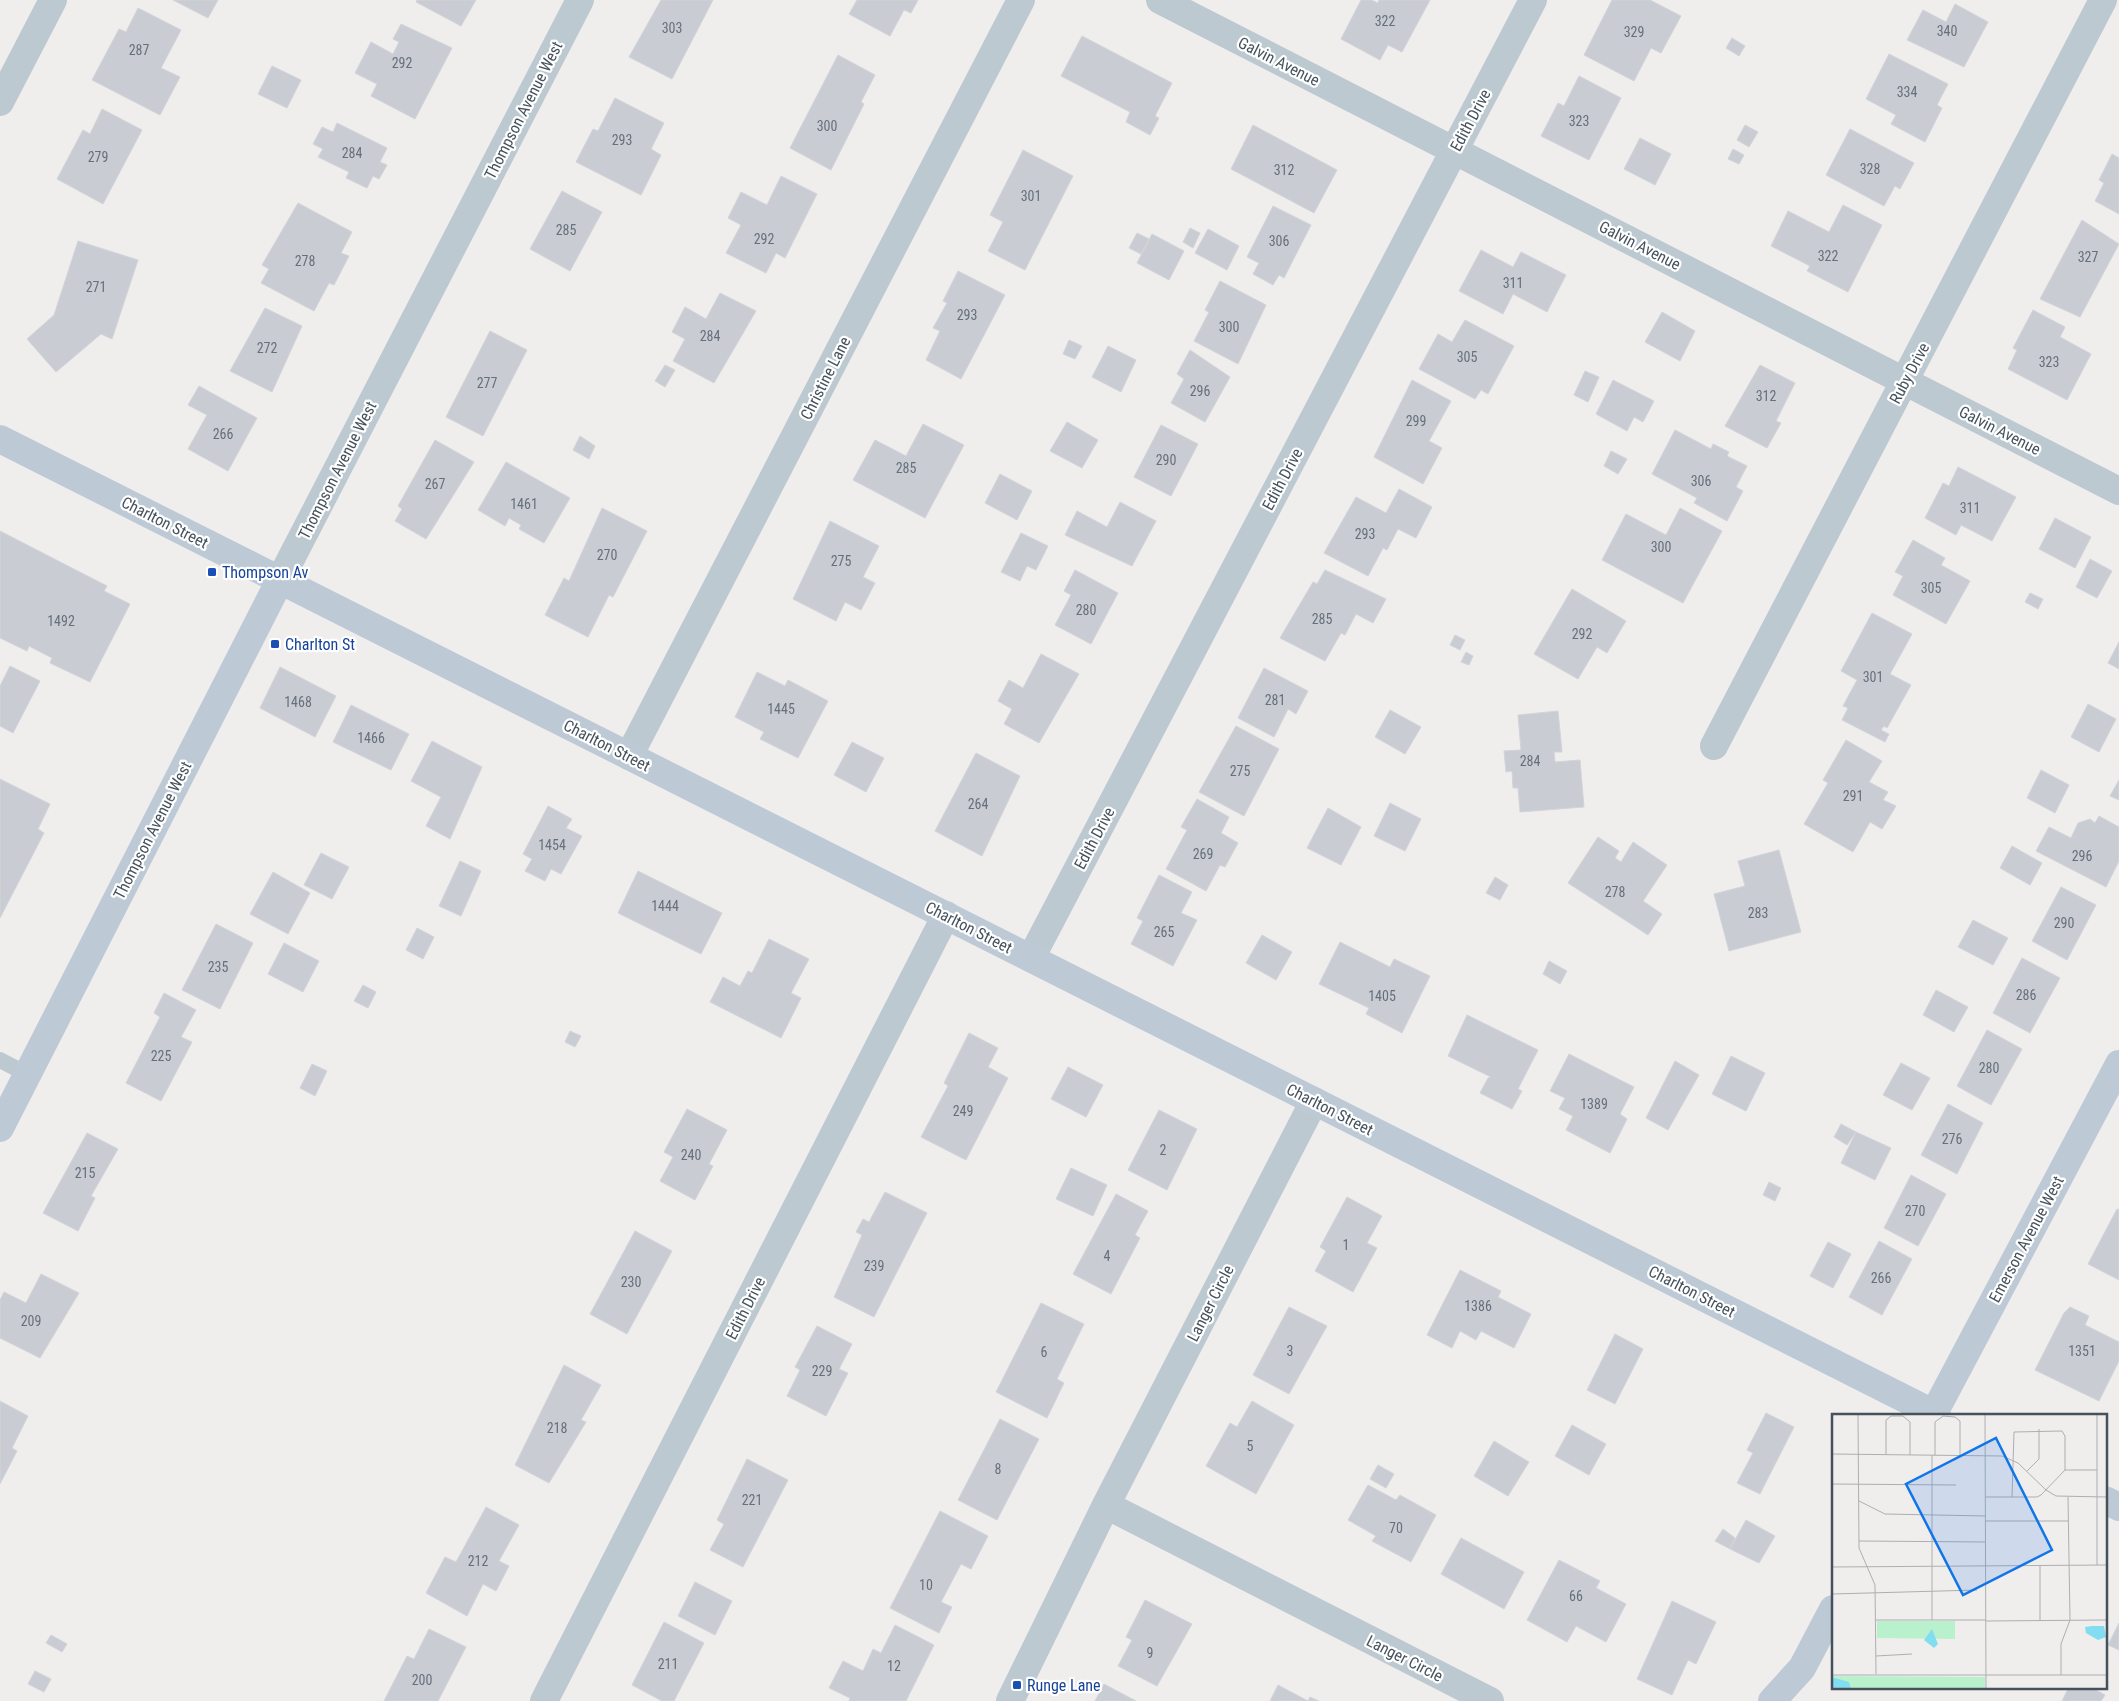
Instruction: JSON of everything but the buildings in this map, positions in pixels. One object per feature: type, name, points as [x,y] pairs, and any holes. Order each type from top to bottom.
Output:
[{"type":"street","points":[[0,102],[53,0]]},
{"type":"street","name":"Thompson Avenue West","points":[[0,1128],[280,580],[580,0]]},
{"type":"street","name":"Christine Lane","points":[[629,756],[1021,0]]},
{"type":"street","name":"Galvin Avenue","points":[[1160,0],[2119,491]]},
{"type":"street","name":"Edith Drive","points":[[1031,958],[1533,0]]},
{"type":"street","name":"Ruby Drive","points":[[1714,746],[2104,0]]},
{"type":"street","name":"Charlton Street","points":[[0,439],[1935,1414]]},
{"type":"street","name":"Edith Drive","points":[[544,1701],[946,915]]},
{"type":"street","name":"Emerson Avenue West","points":[[1935,1414],[2119,1064]]},
{"type":"street","name":"Langer Circle","points":[[1010,1701],[1106,1505],[1314,1101]]},
{"type":"street","points":[[2106,1500],[2119,1507]]},
{"type":"street","name":"Langer Circle","points":[[1106,1505],[1490,1701]]},
{"type":"street","points":[[1772,1701],[1802,1668],[1832,1612]]},
{"type":"lane","points":[[0,1060],[27,1074]]},
{"type":"place","name":"Thompson Av","points":[[212,572]]},
{"type":"place","name":"Charlton St","points":[[275,644]]},
{"type":"place","name":"Runge Lane","points":[[1017,1685]]}]
